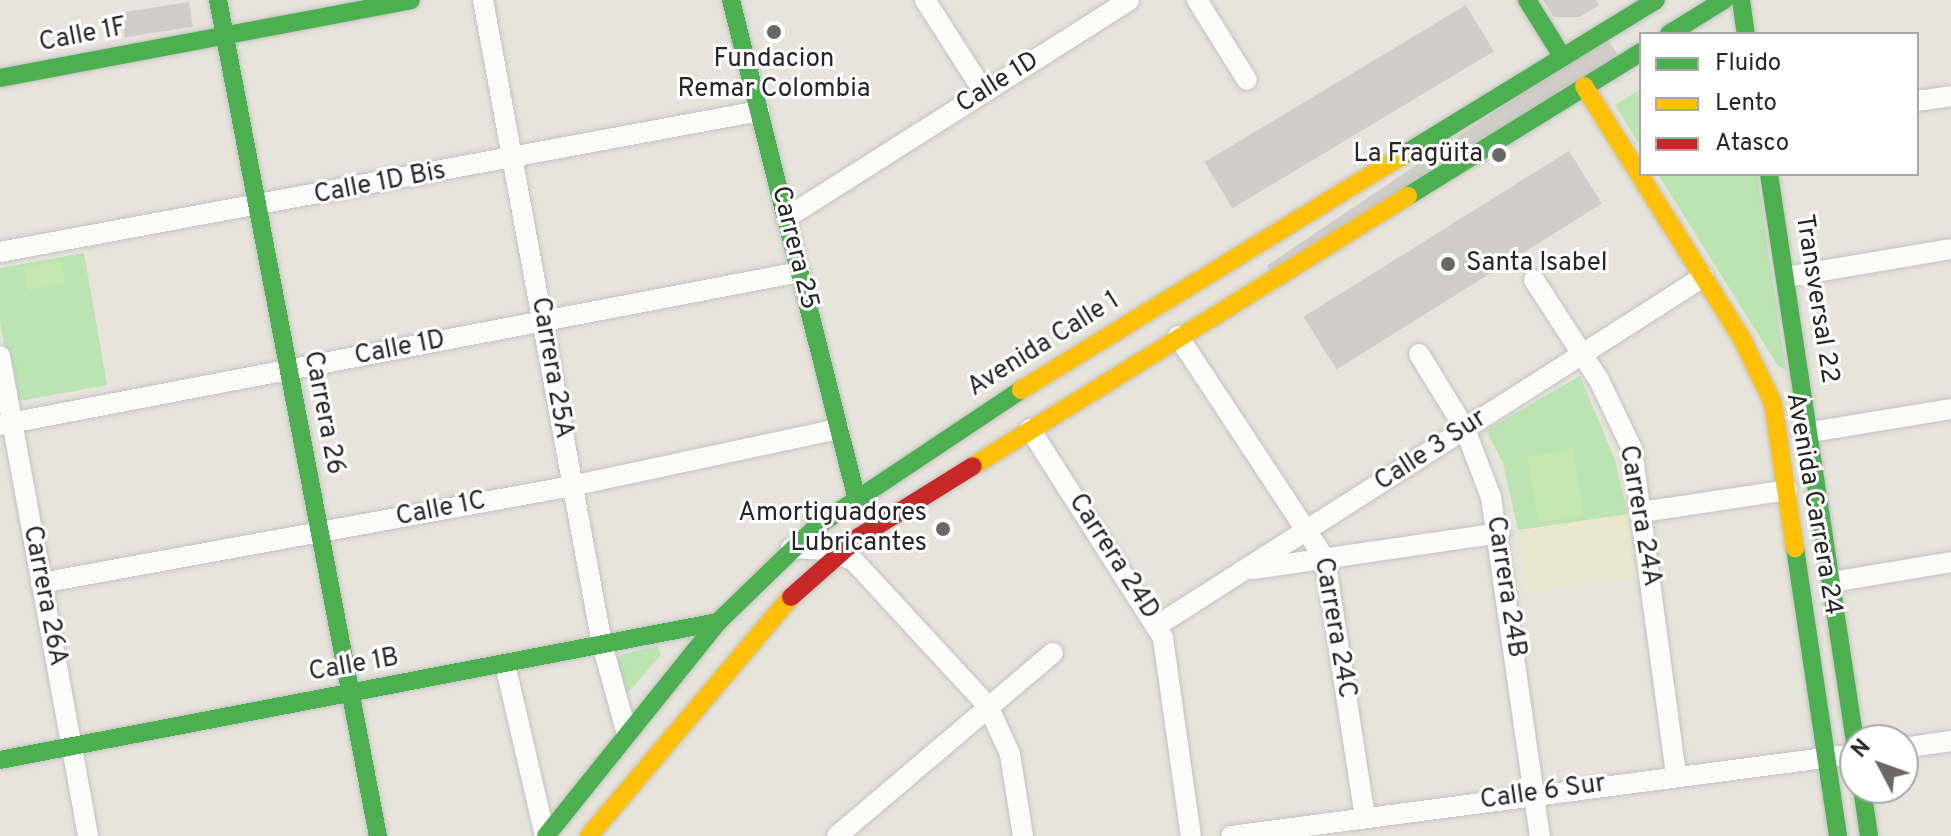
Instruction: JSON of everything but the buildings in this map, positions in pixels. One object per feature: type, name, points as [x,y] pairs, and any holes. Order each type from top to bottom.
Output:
[{"type":"main road","name":"Carrera 26","points":[[218,0],[378,836]]},
{"type":"main road","name":"Calle 1F","points":[[0,78],[411,0]]},
{"type":"main road","name":"Carrera 25","points":[[731,0],[856,496]]},
{"type":"main road","points":[[1527,0],[1562,56]]},
{"type":"main road","points":[[1631,15],[1642,0]]},
{"type":"main road","name":"Avenida Calle 1","points":[[546,836],[718,622],[791,548],[856,496],[1656,0]]},
{"type":"main road","points":[[1672,32],[1724,0]]},
{"type":"main road","points":[[1741,0],[1746,32]]},
{"type":"main road","points":[[589,836],[761,625],[838,553],[1178,336],[1639,53]]},
{"type":"main road","name":"Avenida Carrera 24","points":[[1584,86],[1639,174]]},
{"type":"main road","name":"Avenida Carrera 24","points":[[1640,176],[1703,277],[1768,391],[1787,490],[1838,836]]},
{"type":"main road","name":"Transversal 22","points":[[1769,176],[1811,432]]},
{"type":"main road","name":"Avenida Carrera 24","points":[[1811,432],[1852,724]]},
{"type":"main road","name":"Calle 1B","points":[[0,760],[718,622]]},
{"type":"main road","points":[[1864,804],[1869,836]]},
{"type":"street","name":"Carrera 25A","points":[[483,0],[602,644],[627,734]]},
{"type":"street","points":[[925,0],[984,92]]},
{"type":"street","name":"Calle 1D","points":[[786,218],[1129,0]]},
{"type":"street","points":[[1197,0],[1247,80]]},
{"type":"street","points":[[1919,101],[1951,96]]},
{"type":"street","name":"Calle 1D Bis","points":[[0,252],[257,207],[759,111]]},
{"type":"street","points":[[1786,277],[1951,249]]},
{"type":"street","name":"Calle 1D","points":[[6,424],[800,272]]},
{"type":"street","name":"Calle 3 Sur","points":[[1158,625],[1703,277]]},
{"type":"street","name":"Carrera 24A","points":[[1534,280],[1582,355],[1632,449],[1676,775]]},
{"type":"street","name":"Carrera 24C","points":[[1178,336],[1310,529],[1325,559],[1365,818]]},
{"type":"street","name":"Carrera 24B","points":[[1419,354],[1465,429],[1499,533],[1540,836]]},
{"type":"street","name":"Carrera 26A","points":[[0,356],[6,424],[41,583],[88,836]]},
{"type":"street","points":[[1811,432],[1951,409]]},
{"type":"street","name":"Calle 1C","points":[[41,583],[572,486],[839,429]]},
{"type":"street","name":"Carrera 24D","points":[[1030,429],[1158,625],[1191,836]]},
{"type":"street","points":[[1642,512],[1787,490]]},
{"type":"street","points":[[1245,570],[1499,533]]},
{"type":"street","points":[[791,548],[838,553],[854,561],[988,706],[1010,754],[1023,836]]},
{"type":"street","points":[[1832,582],[1951,562]]},
{"type":"street","points":[[837,836],[1053,653]]},
{"type":"street","points":[[505,664],[546,836]]},
{"type":"street","points":[[1919,746],[1951,741]]},
{"type":"street","name":"Calle 6 Sur","points":[[1231,836],[1839,755]]},
{"type":"shaded area","points":[[1628,514],[1637,576],[1527,592],[1518,529]]},
{"type":"green space","points":[[1639,90],[1639,144],[1615,105]]},
{"type":"green space","points":[[1659,176],[1757,176],[1786,370],[1778,366]]},
{"type":"green space","points":[[84,253],[107,385],[14,402],[0,322],[0,268]]},
{"type":"green space","points":[[61,261],[65,284],[28,290],[24,268]]},
{"type":"green space","points":[[1580,376],[1615,460],[1628,514],[1518,530],[1503,463],[1486,430]]},
{"type":"green space","points":[[1573,449],[1583,515],[1538,522],[1528,456]]},
{"type":"green space","points":[[657,646],[661,655],[626,695],[617,656]]},
{"type":"traffic: fast","points":[[218,0],[378,836]]},
{"type":"traffic: fast","points":[[0,78],[411,0]]},
{"type":"traffic: fast","points":[[731,0],[856,496]]},
{"type":"traffic: fast","points":[[1527,0],[1562,56]]},
{"type":"traffic: fast","points":[[1400,157],[1656,0]]},
{"type":"traffic: fast","points":[[1672,32],[1724,0]]},
{"type":"traffic: fast","points":[[1741,0],[1746,32]]},
{"type":"traffic: fast","points":[[1408,196],[1639,53]]},
{"type":"traffic: fast","points":[[1769,176],[1852,724]]},
{"type":"traffic: fast","points":[[546,836],[718,622],[817,526],[1021,390]]},
{"type":"traffic: fast","points":[[1795,548],[1838,836]]},
{"type":"traffic: fast","points":[[0,760],[718,622]]},
{"type":"traffic: fast","points":[[1864,804],[1869,836]]},
{"type":"traffic: slow","points":[[1584,86],[1639,174]]},
{"type":"traffic: slow","points":[[1021,390],[1400,157]]},
{"type":"traffic: slow","points":[[1640,176],[1742,339],[1773,403],[1795,548]]},
{"type":"traffic: slow","points":[[973,466],[1408,196]]},
{"type":"traffic: slow","points":[[589,836],[791,597]]},
{"type":"traffic: jam","points":[[791,597],[859,537],[973,466]]},
{"type":"place","name":"Fundacion Remar Colombia","points":[[774,32]]},
{"type":"place","name":"La Fragüita","points":[[1499,155]]},
{"type":"place","name":"Santa Isabel","points":[[1448,264]]},
{"type":"place","name":"Amortiguadores Lubricantes","points":[[943,529]]}]
